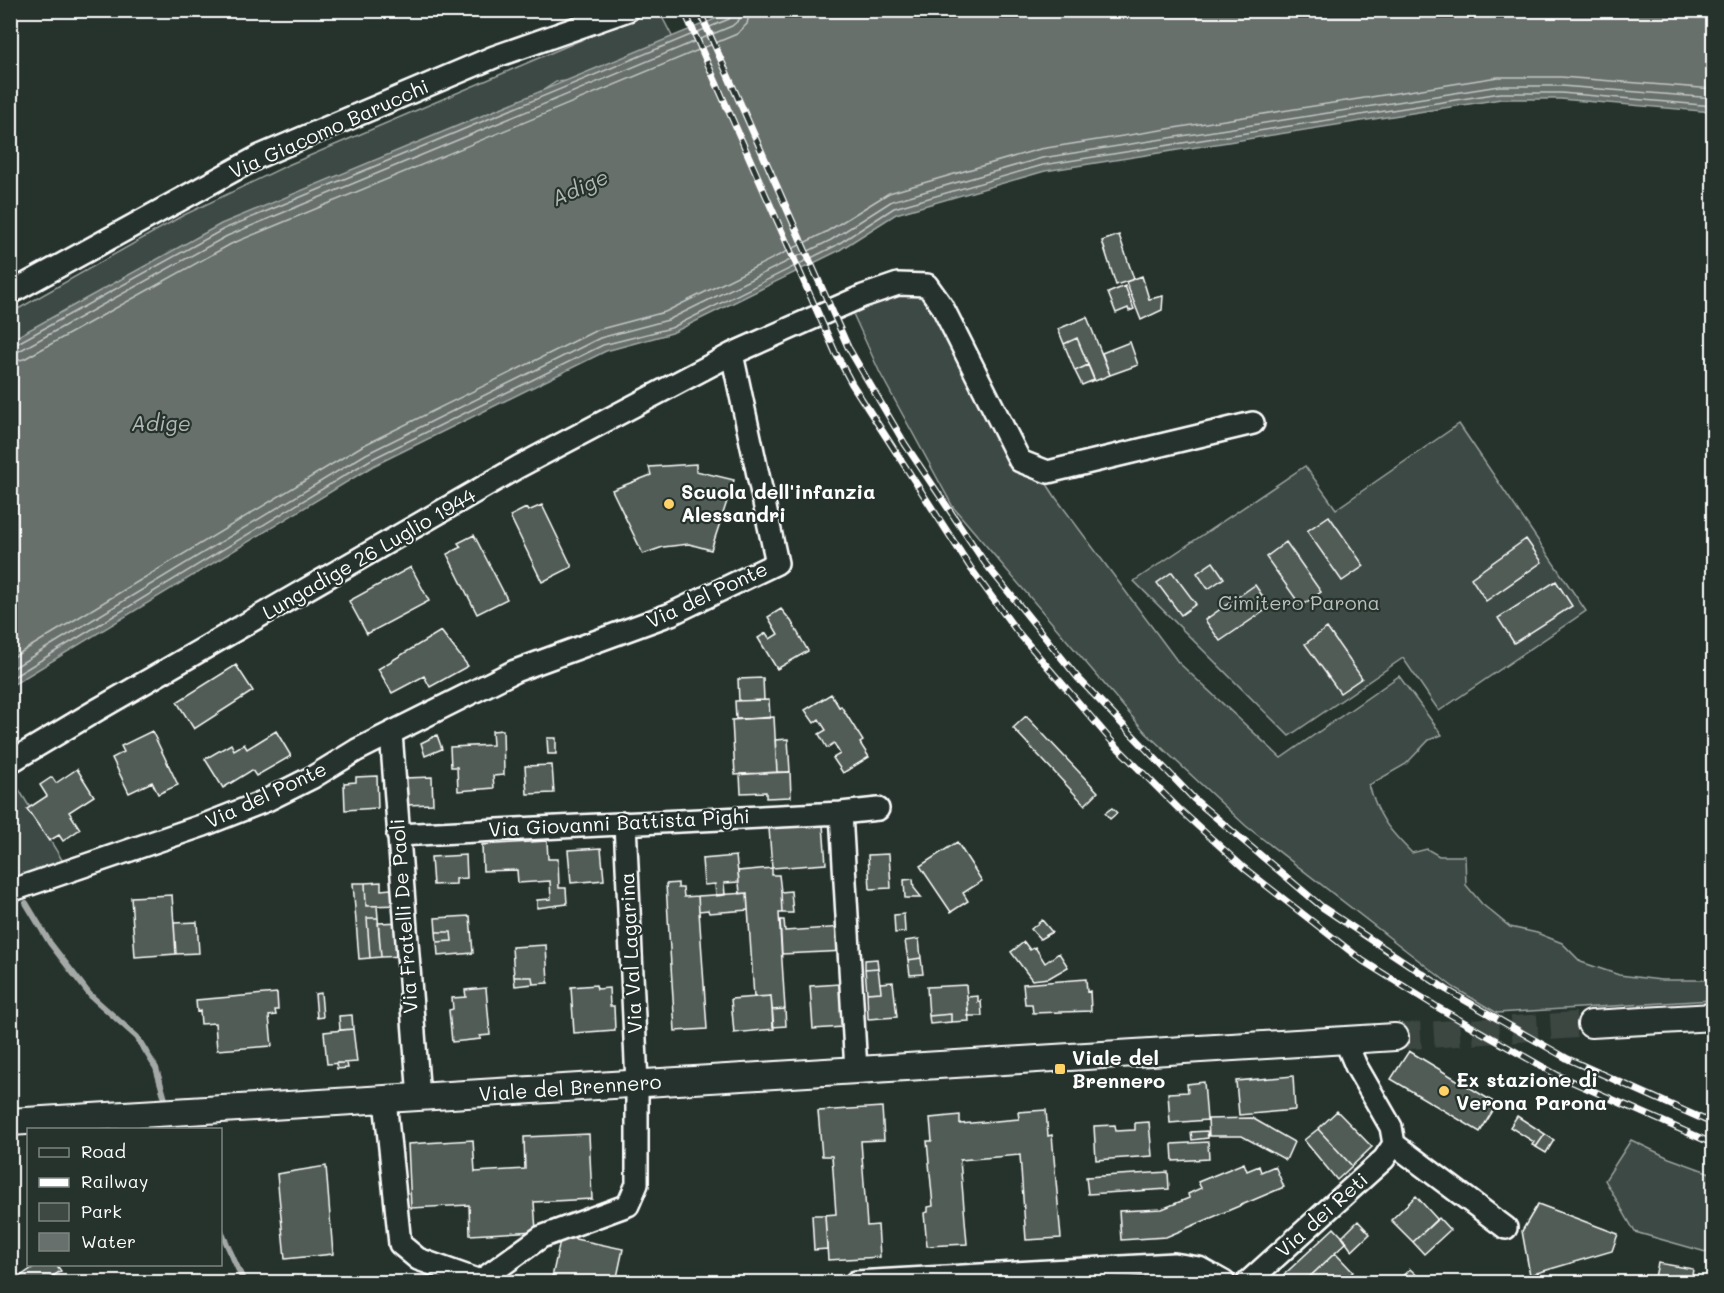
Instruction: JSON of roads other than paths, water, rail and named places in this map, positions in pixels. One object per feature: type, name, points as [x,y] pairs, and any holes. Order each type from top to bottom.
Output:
[{"type":"main road","points":[[1591,1024],[1713,1017]]},
{"type":"main road","name":"Viale del Brennero","points":[[10,1122],[1395,1037]]},
{"type":"street","name":"Via Giacomo Barucchi","points":[[10,292],[260,156],[494,57],[628,10]]},
{"type":"street","points":[[732,354],[862,296],[897,284],[927,285],[942,306],[1020,461],[1048,472],[1253,423]]},
{"type":"street","name":"Lungadige 26 Luglio 1944","points":[[10,762],[518,467],[732,354]]},
{"type":"street","name":"Via del Ponte","points":[[10,891],[204,825],[265,801],[313,777],[357,750],[515,671],[671,614],[777,563],[732,354]]},
{"type":"street","name":"Via Fratelli De Paoli","points":[[391,733],[419,1098]]},
{"type":"street","name":"Via Giovanni Battista Pighi","points":[[398,835],[841,813],[878,809]]},
{"type":"street","points":[[841,813],[856,1070]]},
{"type":"street","name":"Via Val Lagarina","points":[[385,1100],[399,1244],[418,1259],[480,1281],[541,1237],[628,1205],[637,1184],[637,1083],[625,823]]},
{"type":"street","points":[[1345,1040],[1356,1066],[1392,1127],[1394,1143],[1506,1228]]},
{"type":"street","name":"Via dei Reti","points":[[1248,1282],[1384,1159],[1394,1143]]},
{"type":"street","points":[[856,1282],[1174,1264],[1199,1268],[1224,1282]]},
{"type":"water","name":"Adige","points":[[734,11],[1713,11],[1713,112],[1560,99],[1501,99],[1045,171],[896,214],[838,251],[672,333],[606,351],[373,466],[11,686],[11,340],[221,224]]},
{"type":"waterway","points":[[26,903],[50,943],[90,995],[137,1037],[156,1068],[167,1106]]},
{"type":"waterway","points":[[222,1233],[244,1282]]},
{"type":"tunnel","points":[[1395,1037],[1591,1024]]},
{"type":"railway","points":[[684,10],[836,354],[852,384],[972,570],[1016,630],[1115,745],[1178,808],[1244,868],[1363,961],[1437,1007],[1557,1075],[1714,1144]]},
{"type":"railway","points":[[699,10],[848,347],[905,444],[985,563],[1078,678],[1194,799],[1322,907],[1447,990],[1568,1059],[1714,1124]]},
{"type":"place","name":"Scuola dell'infanzia Alessandri","points":[[669,504]]},
{"type":"place","name":"Viale del Brennero","points":[[1060,1069]]},
{"type":"place","name":"Ex stazione di Verona Parona","points":[[1444,1091]]},
{"type":"park label","name":"Cimitero Parona","points":[[1299,603]]}]
